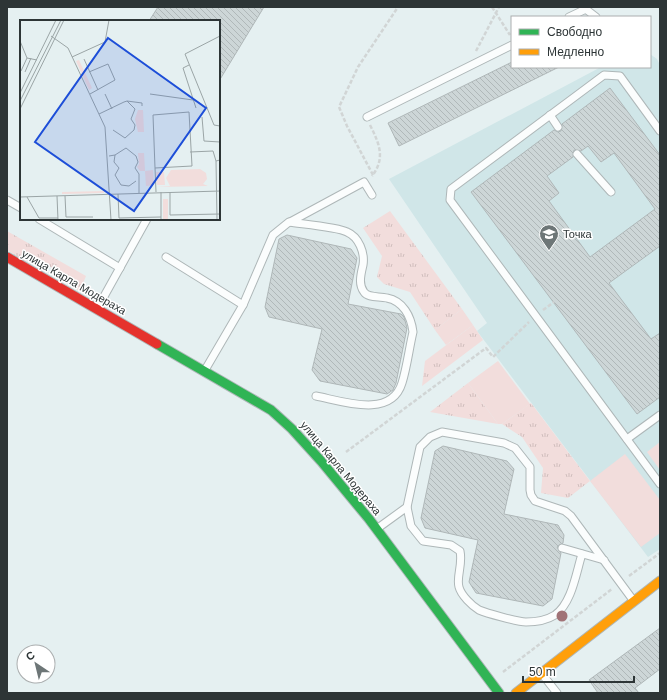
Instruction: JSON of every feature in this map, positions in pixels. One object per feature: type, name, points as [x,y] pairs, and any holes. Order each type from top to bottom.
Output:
[{"type":"street","name":"улица Карла Модераха","points":[[7,257],[271,410],[289,425],[314,451],[377,529],[500,693]]},
{"type":"street","points":[[516,693],[660,581]]},
{"type":"lane","points":[[571,16],[585,8],[595,16]]},
{"type":"lane","points":[[367,117],[511,46]]},
{"type":"lane","points":[[660,131],[620,76],[604,75],[451,189],[450,200],[660,484]]},
{"type":"lane","points":[[550,115],[558,127]]},
{"type":"lane","points":[[577,154],[611,192]]},
{"type":"lane","points":[[204,371],[243,305],[273,235],[290,222],[364,182],[372,195]]},
{"type":"lane","points":[[7,200],[20,207]]},
{"type":"lane","points":[[41,220],[120,268]]},
{"type":"lane","points":[[97,309],[146,220]]},
{"type":"lane","points":[[290,222],[347,231],[356,239],[362,250],[363,255],[360,280],[363,291],[368,296],[388,298],[399,303],[412,323],[413,332],[402,384],[396,395],[383,404],[363,405],[316,396]]},
{"type":"lane","points":[[166,257],[243,305]]},
{"type":"lane","points":[[627,439],[660,414]]},
{"type":"lane","points":[[582,554],[566,602],[556,614],[543,620],[525,622],[479,610],[467,600],[459,588],[459,577],[462,562],[460,551],[451,545],[423,541],[411,526],[407,507],[420,447],[430,437],[442,432],[504,443],[515,448],[530,467],[530,490],[535,501],[565,511],[571,516],[633,601]]},
{"type":"lane","points":[[377,529],[407,507]]},
{"type":"lane","points":[[562,548],[604,560]]},
{"type":"lane","points":[[542,674],[557,693]]},
{"type":"path","points":[[373,175],[347,126],[340,107],[358,67],[398,7]]},
{"type":"path","points":[[492,7],[511,37]]},
{"type":"path","points":[[468,67],[499,7]]},
{"type":"path","points":[[364,182],[373,175],[378,165],[381,151],[367,117]]},
{"type":"path","points":[[346,452],[486,348],[493,357],[536,316],[554,302]]},
{"type":"path","points":[[491,682],[660,553]]},
{"type":"shaded area","name":"Точка","points":[[651,55],[657,59],[660,65],[660,549],[648,557],[477,331],[487,323],[389,179],[599,68],[651,68]]},
{"type":"green space","points":[[390,211],[462,309],[435,330],[410,292],[384,284],[377,277],[382,256],[363,228]]},
{"type":"green space","points":[[7,231],[86,276],[80,291],[72,287],[75,281],[31,256],[26,262],[7,250]]},
{"type":"green space","points":[[462,309],[473,325],[446,345],[435,330]]},
{"type":"green space","points":[[473,325],[483,340],[422,386],[425,361]]},
{"type":"green space","points":[[498,361],[530,404],[502,424],[498,424],[468,383]]},
{"type":"green space","points":[[468,383],[498,424],[430,412]]},
{"type":"green space","points":[[531,403],[590,481],[568,498],[541,493],[543,468],[522,437],[502,424]]},
{"type":"green space","points":[[660,442],[660,470],[647,452]]},
{"type":"green space","points":[[625,454],[660,500],[660,533],[641,547],[590,481]]},
{"type":"building","points":[[158,7],[264,7],[220,79],[220,20],[150,20]]},
{"type":"building","points":[[511,62],[511,68],[557,68],[399,146],[388,123]]},
{"type":"building","points":[[610,88],[660,155],[660,246],[609,283],[651,339],[660,333],[660,397],[637,414],[471,192],[554,130],[558,132],[561,131],[562,124]],"holes":[[[588,146],[601,162],[614,153],[655,209],[590,257],[549,201],[559,193],[547,176],[573,157],[574,150],[581,151]]]},
{"type":"building","points":[[287,235],[351,249],[357,258],[348,304],[401,314],[404,317],[407,328],[396,383],[393,390],[387,394],[320,381],[312,370],[322,329],[269,317],[265,307],[279,239]]},
{"type":"building","points":[[443,446],[507,461],[514,469],[504,514],[558,525],[564,535],[563,543],[557,547],[561,553],[552,599],[543,606],[476,593],[469,582],[478,540],[425,528],[421,518],[435,451]]},
{"type":"building","points":[[660,628],[660,669],[635,688],[639,693],[598,693],[589,680]]},
{"type":"traffic: fast","points":[[157,344],[271,410],[292,429],[321,461],[369,519],[499,693]]},
{"type":"traffic: slow","points":[[516,693],[660,581]]},
{"type":"traffic: jam","points":[[7,257],[157,344]]},
{"type":"place","name":"Точка","points":[[549,251]]}]
